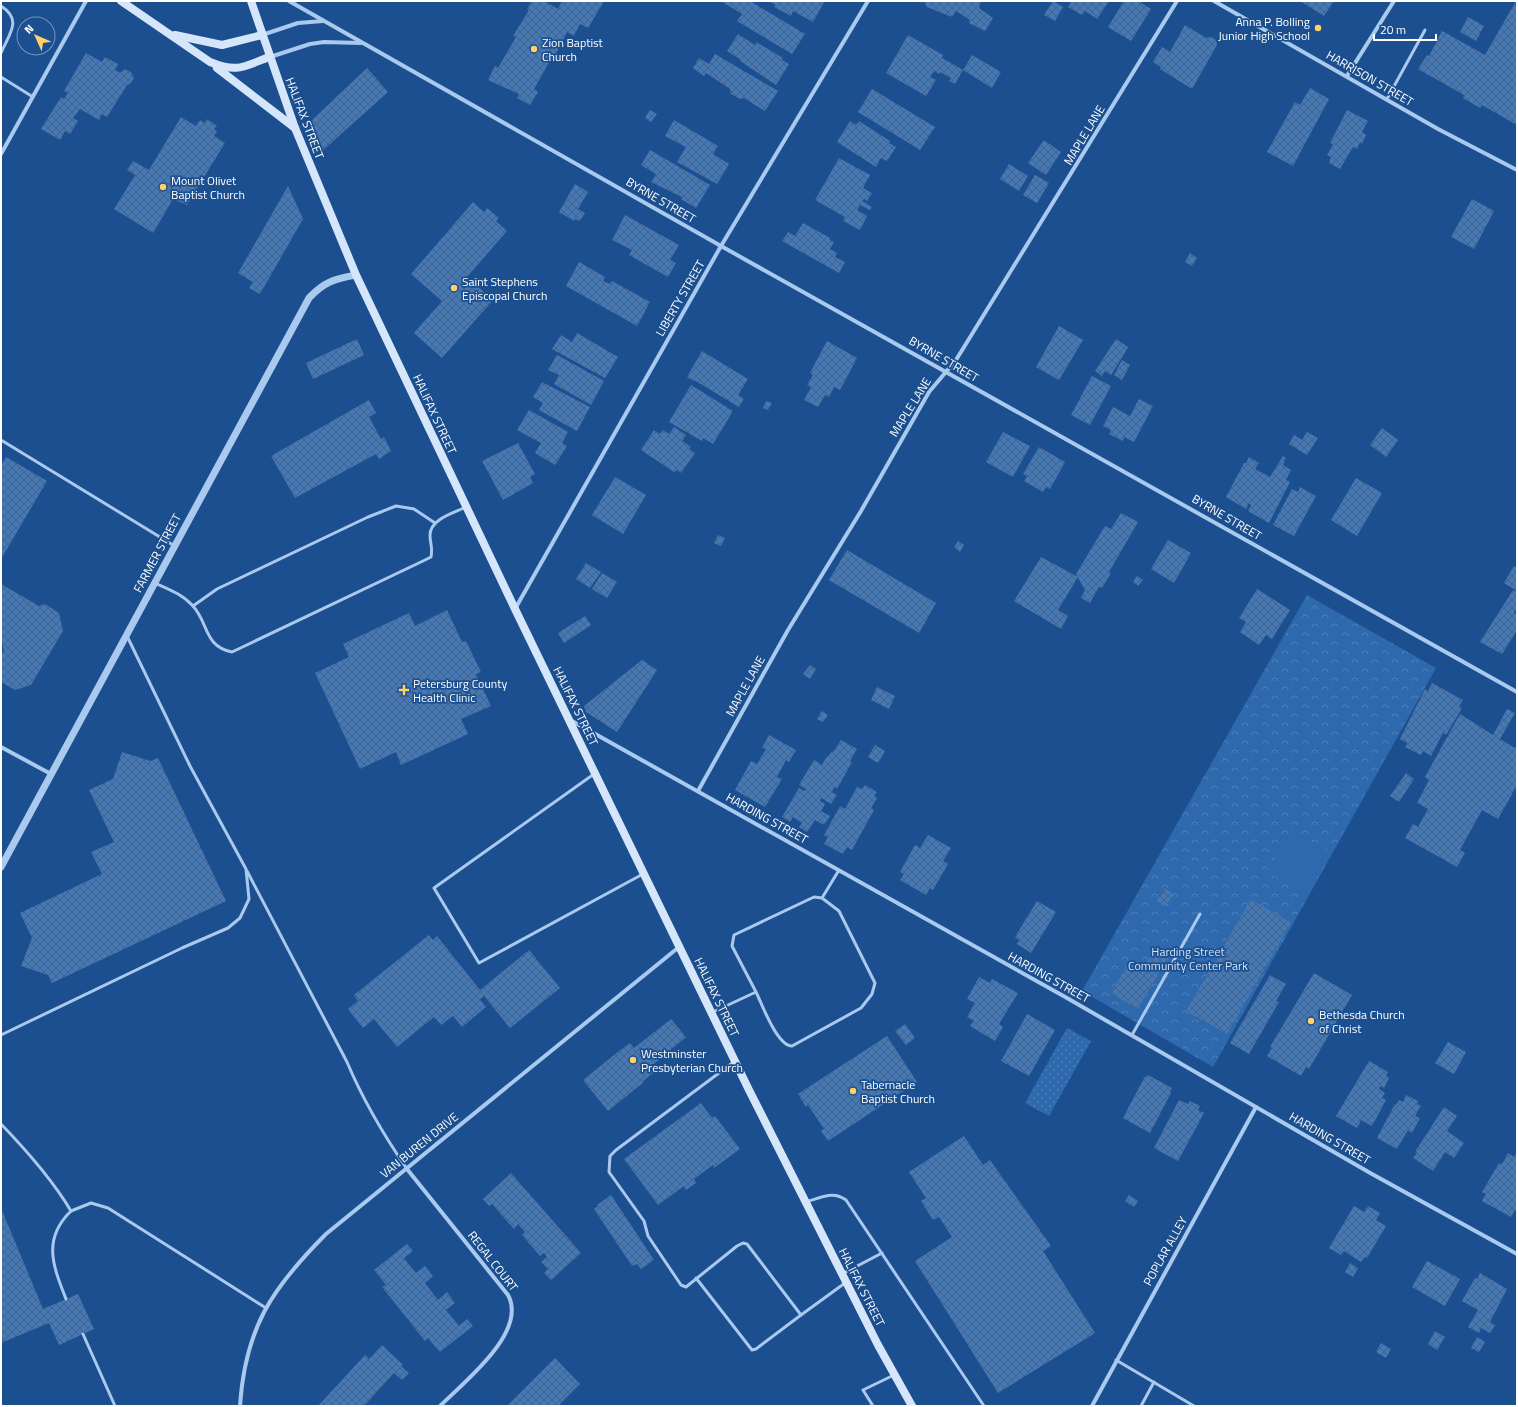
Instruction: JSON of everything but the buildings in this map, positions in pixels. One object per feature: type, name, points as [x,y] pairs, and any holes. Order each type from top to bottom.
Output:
[{"type":"main road","points":[[120,1],[210,62],[295,128]]},
{"type":"main road","name":"HALIFAX STREET","points":[[251,1],[295,128],[356,275],[515,609],[711,1013],[846,1282],[894,1375],[912,1406]]},
{"type":"main road","points":[[170,34],[222,45],[262,35]]},
{"type":"main road","points":[[210,62],[224,68],[237,69],[270,57]]},
{"type":"street","points":[[1,154],[86,1]]},
{"type":"street","name":"BYRNE STREET","points":[[290,1],[361,43],[1517,692]]},
{"type":"street","name":"LIBERTY STREET","points":[[515,609],[722,246],[868,1]]},
{"type":"street","name":"MAPLE LANE","points":[[698,791],[788,630],[861,511],[929,392],[956,360],[1177,1]]},
{"type":"street","name":"HARRISON STREET","points":[[1214,1],[1438,129],[1516,170]]},
{"type":"street","points":[[1347,76],[1394,1]]},
{"type":"street","points":[[262,35],[298,23],[323,21]]},
{"type":"street","name":"BYRNE STREET","points":[[270,57],[299,46],[324,42],[361,43]]},
{"type":"street","name":"FARMER STREET","points":[[1,867],[173,545],[309,298],[320,286],[335,279],[356,275]]},
{"type":"street","name":"HARDING STREET","points":[[570,720],[1132,1035],[1372,1174],[1517,1254]]},
{"type":"street","points":[[1,747],[51,774]]},
{"type":"street","name":"VAN BUREN DRIVE","points":[[240,1406],[241,1381],[249,1344],[276,1290],[299,1260],[326,1234],[679,947]]},
{"type":"street","name":"POPLAR ALLEY","points":[[1092,1406],[1256,1107]]},
{"type":"street","name":"REGAL COURT","points":[[407,1168],[508,1294],[513,1311],[508,1331],[498,1348],[440,1406]]},
{"type":"lane","points":[[1,6],[11,13],[14,23],[1,53]]},
{"type":"lane","points":[[1387,99],[1425,30]]},
{"type":"lane","points":[[1,77],[33,97]]},
{"type":"lane","points":[[1516,170],[1517,164]]},
{"type":"lane","points":[[1,440],[173,545]]},
{"type":"lane","points":[[193,606],[218,589],[368,516],[396,506],[414,509],[434,523]]},
{"type":"lane","points":[[154,582],[179,594],[193,606],[213,643],[222,650],[232,652],[431,557],[433,548],[430,540],[430,531],[434,523],[466,507]]},
{"type":"lane","points":[[126,634],[190,766],[246,869],[346,1062],[365,1102],[380,1130],[407,1168]]},
{"type":"lane","points":[[595,773],[434,888],[479,963],[644,874]]},
{"type":"lane","points":[[1,1035],[182,948],[228,928],[240,918],[249,899],[246,869]]},
{"type":"lane","points":[[822,898],[839,870]]},
{"type":"lane","points":[[814,897],[822,898],[839,911],[876,983],[869,998],[861,1008],[792,1046],[787,1046],[780,1040],[756,992],[732,946],[734,935],[814,897]]},
{"type":"lane","points":[[1132,1035],[1200,914]]},
{"type":"lane","points":[[711,1013],[756,992]]},
{"type":"lane","points":[[735,1061],[616,1150],[610,1156],[609,1172],[644,1221],[648,1236],[682,1285],[686,1287],[737,1246],[743,1243],[748,1244],[801,1315]]},
{"type":"lane","points":[[1,1124],[23,1146],[54,1184],[72,1211]]},
{"type":"lane","points":[[806,1202],[832,1194],[840,1195],[846,1200],[984,1406]]},
{"type":"lane","points":[[66,1300],[56,1274],[52,1256],[53,1242],[58,1228],[72,1211],[91,1204],[108,1208],[266,1308]]},
{"type":"lane","points":[[842,1274],[882,1253]]},
{"type":"lane","points":[[696,1278],[752,1350],[756,1349],[846,1282]]},
{"type":"lane","points":[[83,1334],[115,1406]]},
{"type":"lane","points":[[1116,1360],[1194,1406]]},
{"type":"lane","points":[[873,1406],[863,1390],[894,1375]]},
{"type":"lane","points":[[1141,1406],[1154,1382]]},
{"type":"green space","name":"Harding Street Community Center Park","points":[[1307,595],[1436,668],[1213,1067],[1082,991]]},
{"type":"green space","points":[[1292,830],[1331,853],[1306,895],[1267,871]]},
{"type":"green space","points":[[1067,1028],[1091,1041],[1049,1116],[1025,1103]]},
{"type":"place","name":"Anna P. Bolling Junior High School","points":[[1318,28]]},
{"type":"place","name":"Zion Baptist Church","points":[[534,49]]},
{"type":"place","name":"Mount Olivet Baptist Church","points":[[163,187]]},
{"type":"place","name":"Saint Stephens Episcopal Church","points":[[454,288]]},
{"type":"place","name":"Petersburg County Health Clinic","points":[[404,690]]},
{"type":"place","name":"Bethesda Church of Christ","points":[[1311,1021]]},
{"type":"place","name":"Westminster Presbyterian Church","points":[[633,1060]]},
{"type":"place","name":"Tabernacle Baptist Church","points":[[853,1091]]}]
